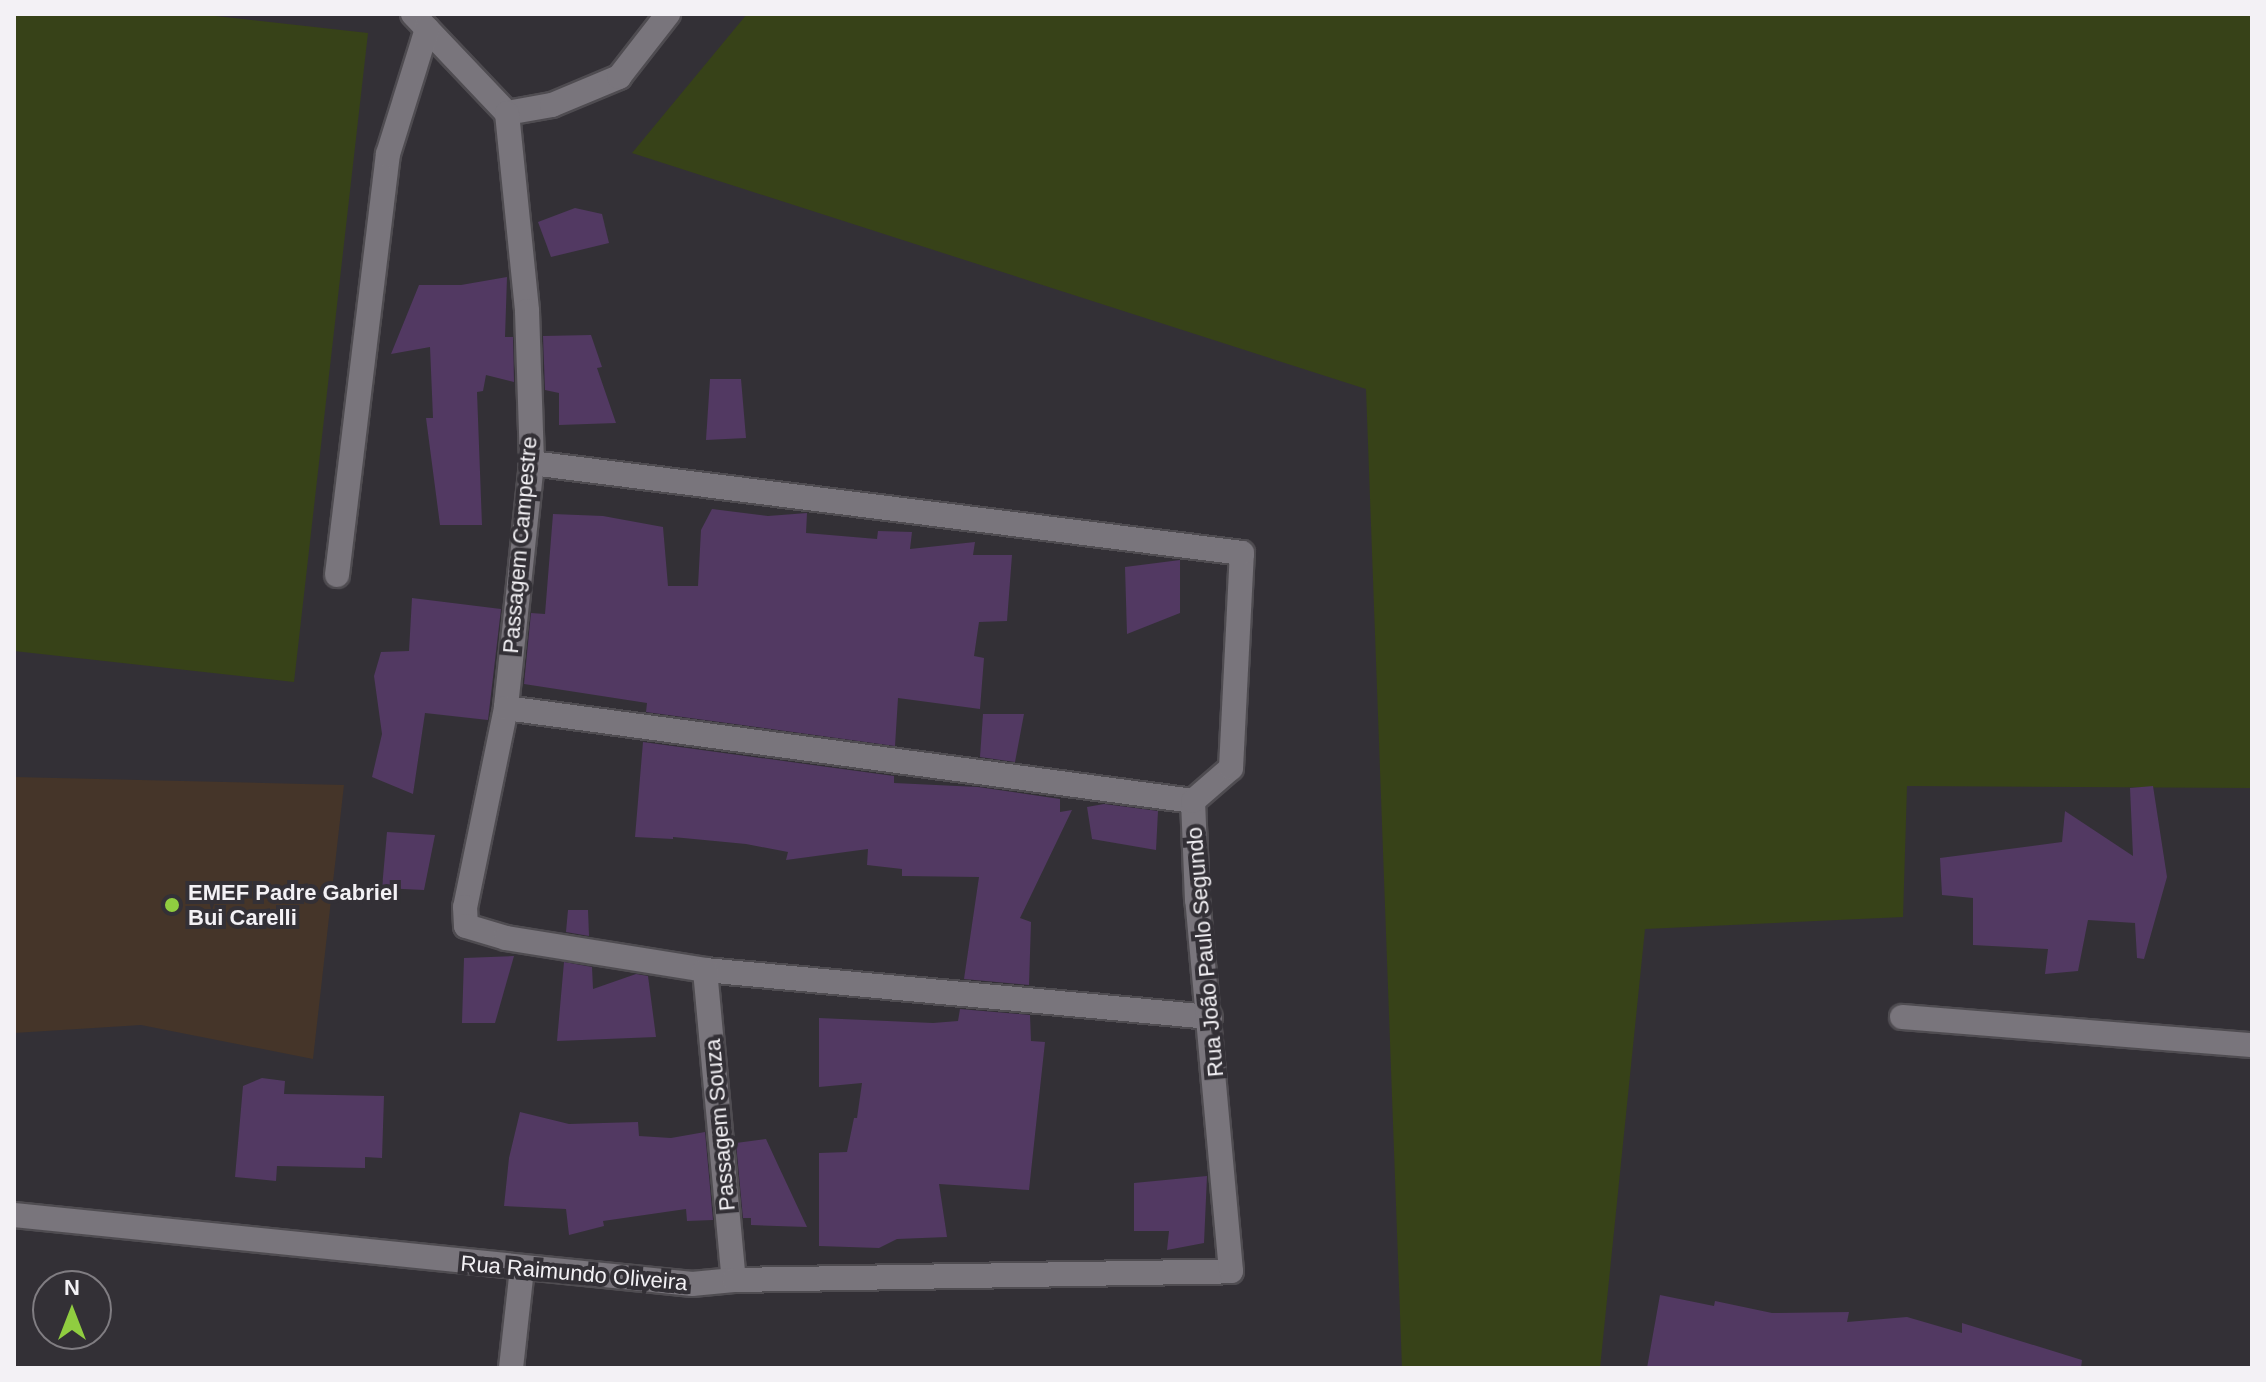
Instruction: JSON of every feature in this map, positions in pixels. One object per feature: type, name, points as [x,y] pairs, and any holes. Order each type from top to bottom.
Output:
[{"type":"street","points":[[420,21],[507,113],[552,105],[619,77],[668,14]]},
{"type":"street","points":[[337,575],[388,154],[420,21]]},
{"type":"street","name":"Passagem Campestre","points":[[507,113],[527,311],[532,463],[506,708],[465,907],[466,926],[506,938],[705,970]]},
{"type":"street","name":"Rua João Paulo Segundo","points":[[532,463],[1242,553],[1231,768],[1193,801],[1197,900],[1231,1271]]},
{"type":"street","points":[[506,708],[1193,801]]},
{"type":"street","points":[[705,970],[1210,1017]]},
{"type":"street","name":"Passagem Souza","points":[[705,970],[734,1280]]},
{"type":"street","points":[[1902,1017],[2252,1045]]},
{"type":"street","name":"Rua Raimundo Oliveira","points":[[14,1215],[692,1284],[734,1280],[1231,1271]]},
{"type":"street","points":[[511,1368],[522,1269]]},
{"type":"shaded area","name":"EMEF Padre Gabriel Bui Carelli","points":[[14,777],[344,785],[313,1059],[141,1025],[14,1033]]},
{"type":"green space","points":[[14,14],[197,14],[368,33],[294,682],[14,651]]},
{"type":"green space","points":[[747,14],[2252,14],[2252,788],[1907,786],[1903,917],[1645,929],[1600,1368],[1402,1368],[1366,389],[632,153]]},
{"type":"building","points":[[575,208],[602,214],[609,243],[551,257],[538,222]]},
{"type":"building","points":[[507,277],[505,337],[513,337],[514,382],[486,375],[483,391],[477,392],[482,525],[440,525],[426,418],[433,418],[430,347],[391,354],[419,285],[461,285]]},
{"type":"building","points":[[591,335],[602,367],[597,368],[616,423],[559,425],[559,393],[545,390],[543,336]]},
{"type":"building","points":[[710,379],[741,379],[746,438],[706,440]]},
{"type":"building","points":[[712,509],[768,516],[807,513],[806,533],[877,539],[878,531],[912,532],[910,549],[975,542],[973,555],[1012,555],[1007,621],[979,622],[974,656],[984,658],[980,709],[898,698],[895,746],[646,712],[647,703],[524,684],[531,613],[545,614],[553,514],[603,516],[663,527],[668,586],[698,586],[701,530]]},
{"type":"building","points":[[1180,560],[1180,613],[1127,634],[1125,567]]},
{"type":"building","points":[[412,598],[501,609],[488,720],[425,713],[413,794],[372,777],[382,734],[374,676],[381,652],[409,651]]},
{"type":"building","points":[[983,714],[1024,714],[1015,762],[980,757]]},
{"type":"building","points":[[643,742],[894,776],[894,783],[978,787],[1060,799],[1060,812],[1072,810],[1020,918],[1031,922],[1029,985],[964,979],[979,877],[902,876],[902,869],[867,865],[868,849],[786,860],[788,852],[746,844],[635,837]]},
{"type":"building","points":[[2153,786],[2167,877],[2144,959],[2137,958],[2135,923],[2088,920],[2078,971],[2045,974],[2048,949],[1973,945],[1973,898],[1942,895],[1940,858],[2062,842],[2065,811],[2133,856],[2130,788]]},
{"type":"building","points":[[1104,804],[1158,811],[1156,850],[1092,839],[1087,807]]},
{"type":"building","points":[[387,832],[435,835],[424,890],[382,888]]},
{"type":"building","points":[[568,910],[588,910],[589,936],[566,932]]},
{"type":"building","points":[[514,956],[495,1023],[462,1023],[464,958]]},
{"type":"building","points":[[564,962],[592,967],[593,989],[636,974],[648,976],[656,1037],[557,1041]]},
{"type":"building","points":[[960,1009],[1030,1015],[1031,1041],[1045,1042],[1029,1190],[939,1184],[947,1237],[897,1239],[879,1248],[819,1246],[819,1153],[847,1152],[854,1118],[857,1118],[862,1083],[819,1087],[819,1018],[933,1023],[958,1021]]},
{"type":"building","points":[[262,1078],[285,1081],[284,1094],[384,1096],[382,1158],[365,1157],[365,1168],[277,1166],[276,1181],[235,1177],[243,1086]]},
{"type":"building","points":[[520,1112],[569,1124],[638,1122],[639,1136],[671,1138],[705,1132],[713,1220],[687,1221],[686,1209],[603,1221],[604,1226],[569,1235],[566,1209],[504,1206],[509,1158]]},
{"type":"building","points":[[766,1139],[807,1227],[751,1225],[751,1218],[743,1218],[736,1143]]},
{"type":"building","points":[[1207,1176],[1204,1243],[1167,1250],[1169,1231],[1134,1231],[1134,1183]]},
{"type":"building","points":[[1660,1295],[1714,1306],[1715,1301],[1772,1313],[1849,1312],[1847,1322],[1907,1317],[1962,1333],[1962,1323],[2082,1360],[2081,1368],[1647,1368]]},
{"type":"place","name":"EMEF Padre Gabriel Bui Carelli","points":[[172,905]]}]
